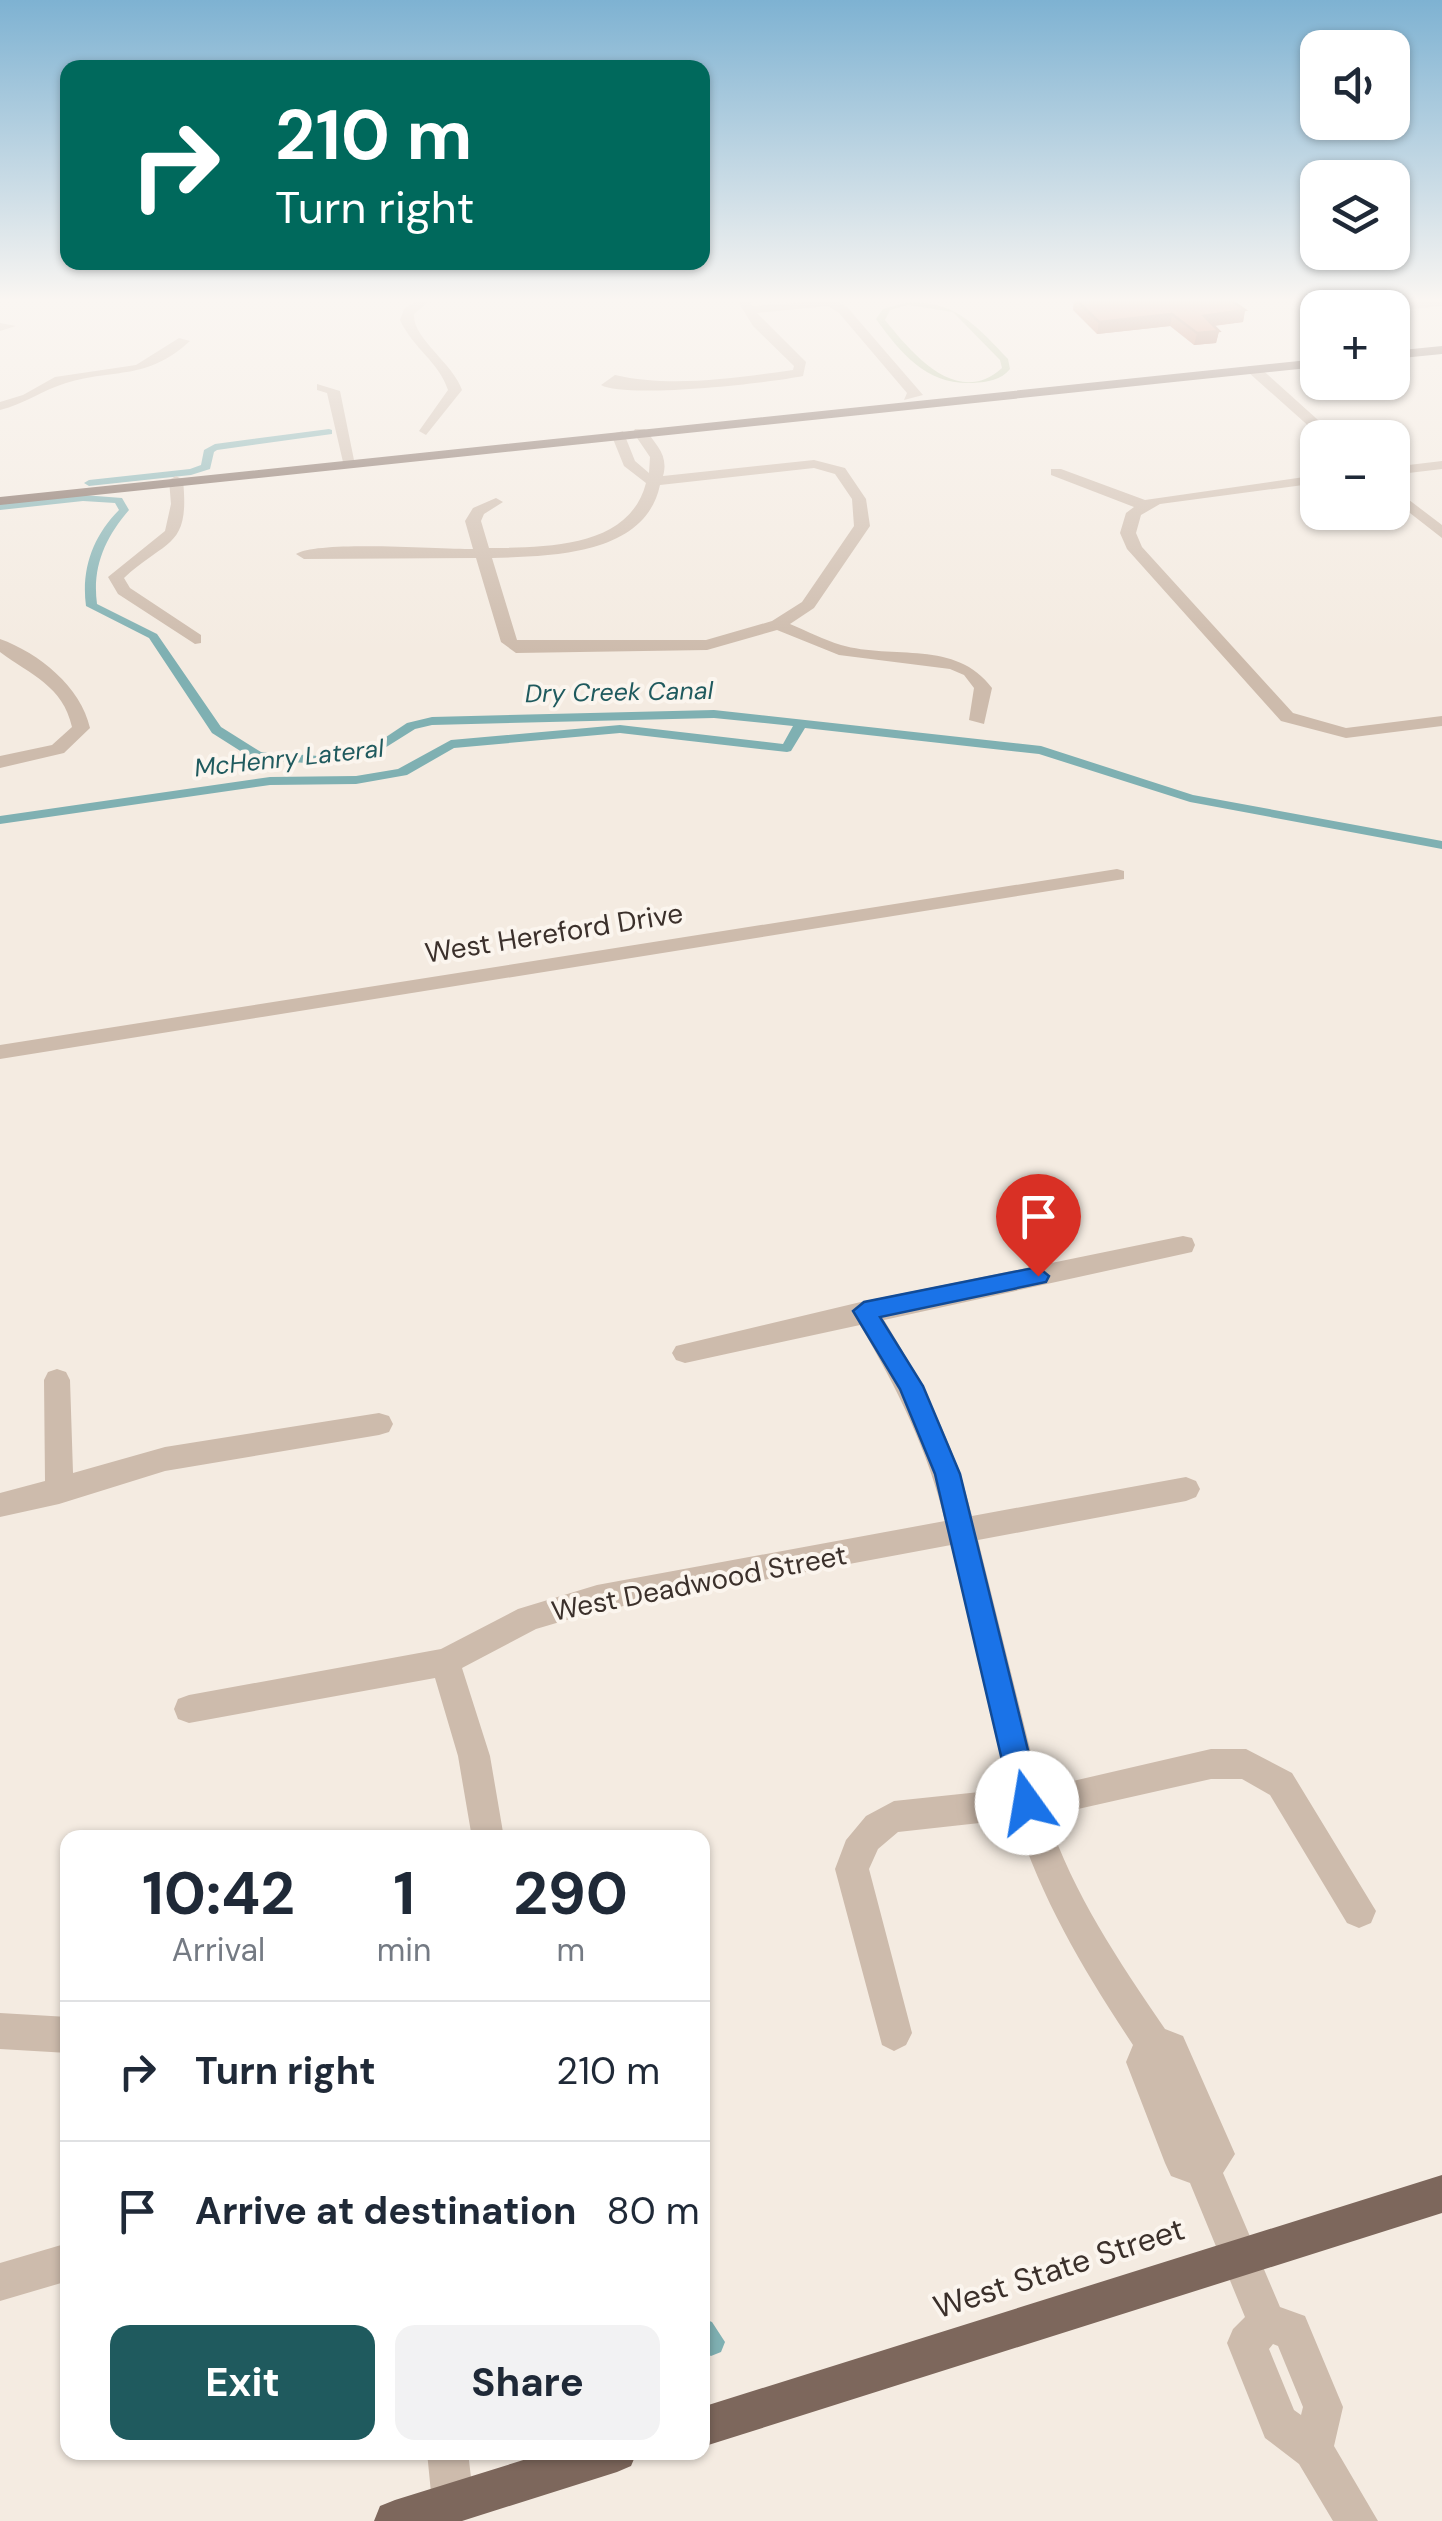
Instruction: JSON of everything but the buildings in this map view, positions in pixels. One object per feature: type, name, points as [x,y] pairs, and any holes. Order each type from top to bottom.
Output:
[{"type":"main road","points":[[0,501],[762,418]]},
{"type":"main road","name":"West State Street","points":[[710,2423],[1442,2194]]},
{"type":"main road","points":[[395,2521],[591,2460]]},
{"type":"street","points":[[339,418],[350,462]]},
{"type":"street","points":[[424,453],[422,436],[434,418]]},
{"type":"street","points":[[426,432],[434,434],[440,452]]},
{"type":"street","points":[[304,554],[482,552],[568,546],[622,530],[644,512],[659,468],[656,453],[640,432]]},
{"type":"street","points":[[496,502],[478,511],[474,522],[509,642],[516,648],[707,646],[778,625],[808,606],[862,526],[859,499],[840,470],[830,466],[653,481],[633,472],[618,434]]},
{"type":"street","points":[[1410,468],[1442,465]]},
{"type":"street","points":[[1056,472],[1144,505]]},
{"type":"street","points":[[176,480],[178,527],[116,576],[137,601],[195,639]]},
{"type":"street","points":[[1300,481],[1187,494],[1144,505],[1128,522],[1135,549],[1274,706],[1304,724],[1346,733],[1442,721]]},
{"type":"street","points":[[1410,505],[1442,533]]},
{"type":"street","points":[[778,625],[826,647],[935,660],[970,670],[982,688],[978,720]]},
{"type":"street","points":[[0,644],[57,680],[80,717],[81,728],[74,738],[42,755],[0,762]]},
{"type":"street","name":"West Hereford Drive","points":[[0,1052],[1116,875]]},
{"type":"street","points":[[685,1353],[864,1311],[1183,1245]]},
{"type":"street","points":[[864,1311],[930,1428],[962,1532],[1027,1803],[1061,1898],[1153,2043],[1170,2049],[1217,2154],[1202,2166],[1267,2324],[1291,2330],[1323,2407],[1313,2450],[1356,2521]]},
{"type":"street","points":[[57,1380],[59,1492]]},
{"type":"street","points":[[0,1505],[59,1492],[165,1459],[379,1424]]},
{"type":"street","name":"West Deadwood Street","points":[[188,1710],[445,1662],[529,1618],[596,1598],[1186,1488]]},
{"type":"street","points":[[445,1662],[474,1756],[487,1830]]},
{"type":"street","points":[[894,2032],[852,1869],[858,1846],[873,1828],[894,1817],[1027,1803],[1141,1784],[1211,1764],[1246,1764],[1282,1784],[1360,1911]]},
{"type":"street","points":[[0,2031],[60,2035]]},
{"type":"street","points":[[0,2282],[60,2264]]},
{"type":"street","points":[[447,2460],[453,2502]]},
{"type":"waterway","points":[[89,483],[191,472],[206,467],[209,450],[215,447],[329,432]]},
{"type":"waterway","name":"Dry Creek Canal","points":[[0,507],[83,498],[118,500],[124,510],[107,530],[92,567],[92,606],[153,636],[216,730],[258,756],[319,760],[372,752],[411,726],[432,721],[714,714],[801,724]]},
{"type":"waterway","name":"McHenry Lateral","points":[[0,820],[270,781],[356,780],[402,772],[451,744],[620,729],[787,748],[801,724]]},
{"type":"waterway","name":"Dry Creek Canal","points":[[801,724],[1041,750],[1190,798],[1442,845]]},
{"type":"route","points":[[1027,1803],[948,1474],[910,1386],[864,1311],[1038,1276]]}]
